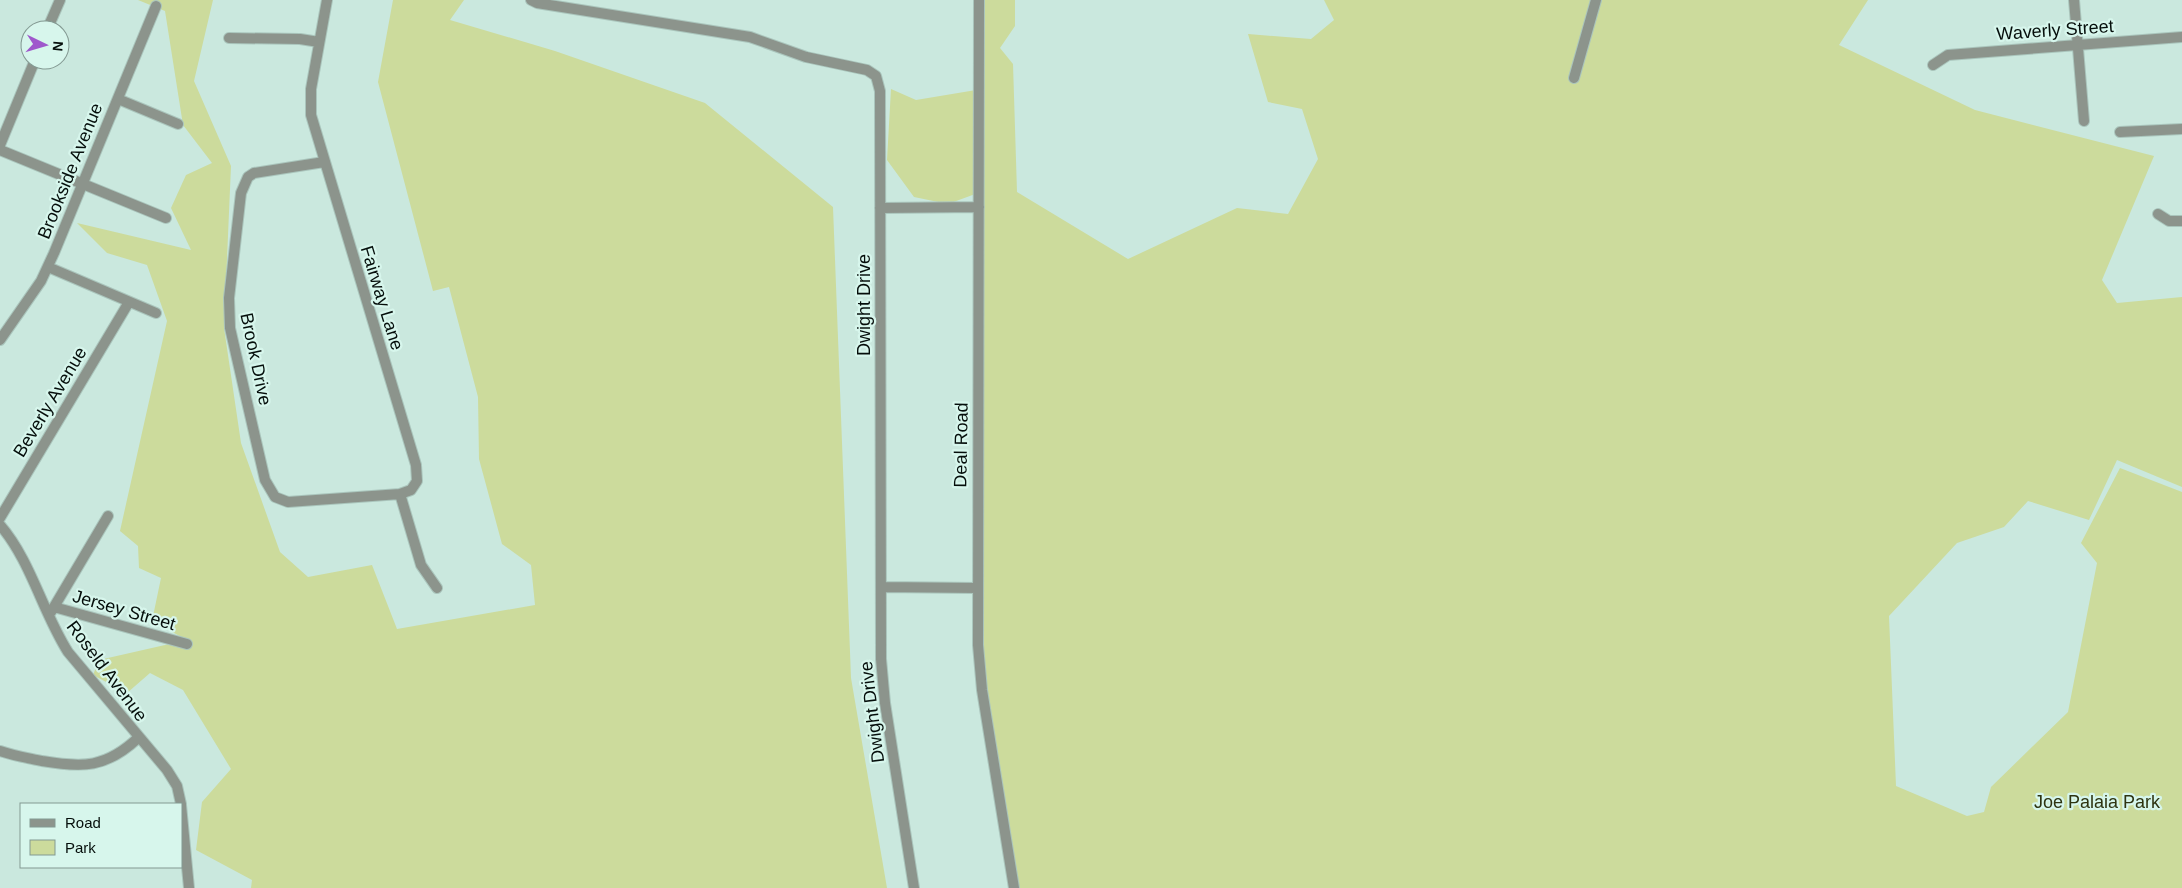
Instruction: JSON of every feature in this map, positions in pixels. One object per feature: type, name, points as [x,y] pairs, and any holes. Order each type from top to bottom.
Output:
[{"type":"street","points":[[51,20],[60,0]]},
{"type":"street","name":"Fairway Lane","points":[[327,0],[311,89],[310,107],[324,162],[416,466],[417,481],[414,488],[409,492],[400,494]]},
{"type":"street","name":"Dwight Drive","points":[[531,0],[537,3],[750,37],[806,57],[871,72],[877,79],[880,91],[883,689],[914,888]]},
{"type":"street","name":"Deal Road","points":[[979,0],[978,645],[982,690],[1014,888]]},
{"type":"street","points":[[1574,78],[1596,0]]},
{"type":"street","points":[[2074,0],[2084,121]]},
{"type":"street","name":"Brookside Avenue","points":[[0,340],[48,266],[156,6]]},
{"type":"street","name":"Waverly Street","points":[[1933,65],[1948,55],[2182,37]]},
{"type":"street","points":[[229,38],[300,39],[319,42]]},
{"type":"street","points":[[0,145],[31,70]]},
{"type":"street","points":[[118,99],[178,124]]},
{"type":"street","points":[[2120,132],[2182,129]]},
{"type":"street","points":[[0,150],[166,218]]},
{"type":"street","name":"Brook Drive","points":[[324,162],[254,173],[248,177],[244,184],[241,193],[229,298],[230,328],[265,480],[275,497],[288,502],[400,494]]},
{"type":"street","points":[[880,208],[979,207]]},
{"type":"street","points":[[2158,214],[2169,221],[2182,221]]},
{"type":"street","points":[[48,266],[156,313]]},
{"type":"street","name":"Beverly Avenue","points":[[0,518],[129,302]]},
{"type":"street","points":[[400,494],[421,565],[437,588]]},
{"type":"street","points":[[48,618],[108,516]]},
{"type":"street","name":"Roseld Avenue","points":[[0,524],[21,555],[48,618],[68,652],[138,738],[171,775],[177,786],[181,803]]},
{"type":"street","points":[[881,586],[978,588]]},
{"type":"street","name":"Jersey Street","points":[[54,607],[186,644]]},
{"type":"street","points":[[0,751],[60,764],[89,765],[116,756],[138,738]]},
{"type":"street","name":"Roseld Avenue","points":[[182,814],[189,888]]},
{"type":"green space","points":[[138,0],[213,0],[194,81],[231,166],[224,328],[241,443],[280,552],[308,577],[372,565],[397,629],[535,605],[531,565],[502,544],[479,459],[478,397],[449,287],[433,291],[378,82],[393,0],[464,0],[450,20],[555,51],[705,103],[833,207],[851,678],[887,888],[251,888],[252,880],[196,850],[202,802],[231,769],[183,690],[150,673],[127,693],[93,675],[99,660],[187,640],[152,621],[161,578],[139,568],[138,546],[120,531],[167,321],[147,265],[107,253],[77,223],[191,250],[171,208],[186,175],[212,163],[183,125],[165,11]]},
{"type":"green space","name":"Joe Palaia Park","points":[[976,0],[1015,0],[1015,26],[1000,48],[1013,64],[1017,192],[1128,259],[1237,208],[1288,214],[1318,159],[1302,109],[1268,102],[1248,34],[1311,39],[1334,20],[1324,0],[1868,0],[1839,45],[1975,110],[2154,156],[2102,280],[2117,303],[2182,297],[2182,487],[2117,460],[2089,520],[2028,501],[2004,527],[1957,543],[1889,616],[1896,786],[1967,816],[1984,812],[1991,787],[2068,712],[2097,563],[2081,543],[2120,468],[2182,492],[2182,888],[1013,888],[980,675],[978,193],[948,204],[914,197],[887,160],[891,89],[916,100],[976,90]]}]
